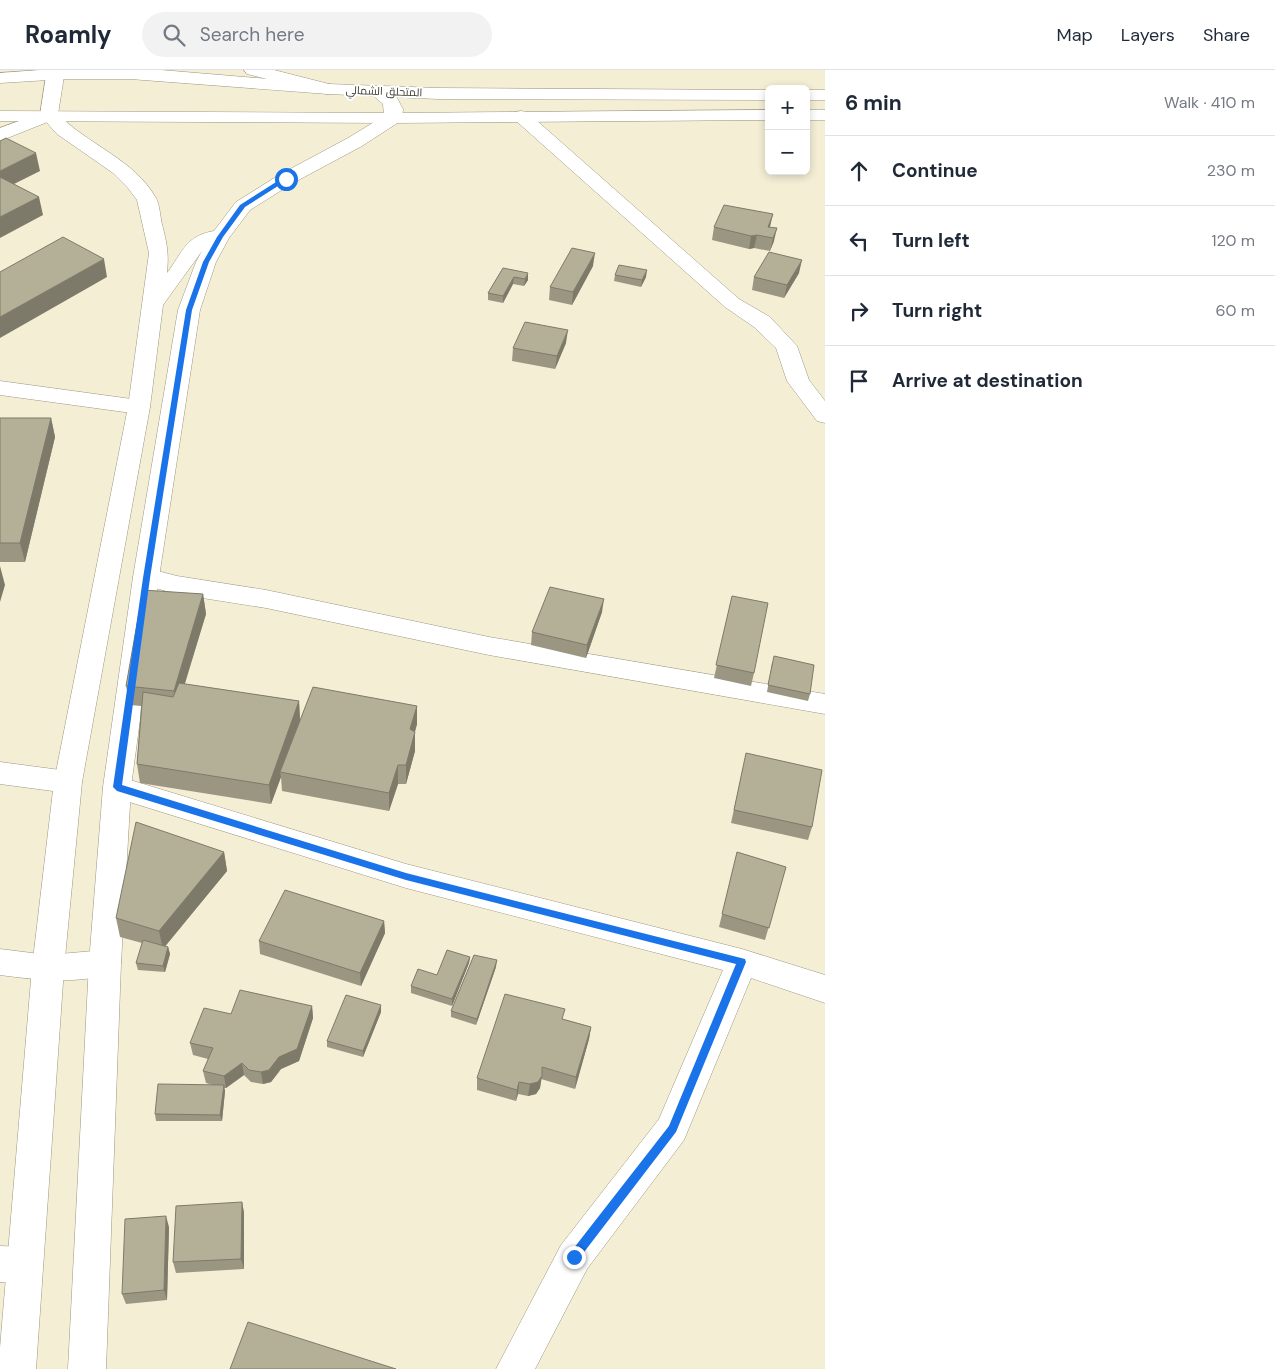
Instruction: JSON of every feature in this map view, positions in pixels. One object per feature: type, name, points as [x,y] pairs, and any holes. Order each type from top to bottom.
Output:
[{"type":"main road","points":[[253,70],[327,89]]},
{"type":"main road","points":[[49,115],[55,72]]},
{"type":"main road","name":"المتحلق الشمالي","points":[[0,78],[55,72],[174,76],[327,89],[530,96],[765,95]]},
{"type":"main road","points":[[87,1369],[105,963],[117,787],[146,578],[189,310],[206,262],[220,237],[242,206],[286,179],[355,142],[393,118],[392,103],[377,91]]},
{"type":"main road","points":[[810,95],[825,94]]},
{"type":"main road","points":[[0,135],[49,115]]},
{"type":"main road","points":[[17,1369],[12,1264],[48,968],[68,782],[139,407],[159,253],[147,200],[120,169],[63,130],[49,115]]},
{"type":"main road","name":"المتحلق الشمالي","points":[[0,116],[393,118],[765,115]]},
{"type":"main road","points":[[810,115],[825,115]]},
{"type":"main road","points":[[521,116],[732,303],[762,322],[786,346],[798,381],[825,416]]},
{"type":"main road","points":[[153,304],[180,271],[197,244],[207,238],[220,237]]},
{"type":"main road","points":[[0,388],[139,407]]},
{"type":"main road","points":[[146,578],[177,585],[266,599],[489,646],[825,704]]},
{"type":"main road","points":[[0,773],[68,782]]},
{"type":"main road","points":[[117,787],[406,876],[742,962],[825,989]]},
{"type":"main road","points":[[0,962],[48,968],[105,963]]},
{"type":"main road","points":[[515,1369],[574,1257],[672,1129],[742,962]]},
{"type":"building","points":[[6,138],[36,153],[0,171],[0,141]]},
{"type":"building","points":[[0,177],[39,197],[0,217]]},
{"type":"building","points":[[724,205],[773,214],[768,227],[777,228],[773,238],[757,235],[751,236],[714,227]]},
{"type":"building","points":[[63,237],[104,259],[0,317],[0,272]]},
{"type":"building","points":[[572,248],[595,253],[573,292],[550,287]]},
{"type":"building","points":[[769,252],[802,260],[787,285],[754,277]]},
{"type":"building","points":[[619,265],[647,270],[642,280],[615,275]]},
{"type":"building","points":[[503,268],[528,273],[525,279],[514,277],[503,296],[488,293]]},
{"type":"building","points":[[525,322],[568,330],[557,356],[513,348]]},
{"type":"building","points":[[0,418],[51,418],[20,543],[0,543]]},
{"type":"building","points":[[550,587],[604,599],[587,645],[532,632]]},
{"type":"building","points":[[143,590],[203,594],[174,691],[126,686]]},
{"type":"building","points":[[732,596],[768,603],[754,673],[716,665]]},
{"type":"building","points":[[774,656],[814,665],[810,694],[768,685]]},
{"type":"building","points":[[179,683],[299,701],[269,785],[137,764],[143,692],[173,697]]},
{"type":"building","points":[[313,687],[417,706],[410,729],[415,732],[406,765],[398,765],[389,793],[280,772]]},
{"type":"building","points":[[746,753],[822,770],[812,827],[734,810]]},
{"type":"building","points":[[136,822],[224,852],[159,931],[116,918]]},
{"type":"building","points":[[737,852],[786,867],[769,928],[722,914]]},
{"type":"building","points":[[285,890],[384,921],[360,973],[259,941]]},
{"type":"building","points":[[143,940],[168,947],[163,966],[136,963]]},
{"type":"building","points":[[447,950],[470,957],[452,999],[411,986],[418,969],[437,975]]},
{"type":"building","points":[[474,955],[497,960],[477,1019],[451,1011]]},
{"type":"building","points":[[240,990],[312,1006],[297,1049],[279,1057],[269,1070],[261,1072],[249,1070],[242,1063],[224,1076],[203,1071],[213,1048],[190,1043],[204,1008],[231,1014]]},
{"type":"building","points":[[505,994],[565,1009],[562,1019],[591,1027],[576,1077],[542,1067],[542,1076],[538,1082],[530,1084],[519,1082],[517,1090],[477,1078]]},
{"type":"building","points":[[346,995],[381,1005],[363,1051],[327,1041]]},
{"type":"building","points":[[158,1084],[224,1085],[220,1115],[155,1114]]},
{"type":"building","points":[[242,1202],[241,1259],[173,1262],[176,1206]]},
{"type":"building","points":[[166,1216],[164,1290],[122,1294],[125,1219]]},
{"type":"building","points":[[248,1322],[396,1369],[230,1369]]},
{"type":"route","points":[[286,179],[242,206],[220,237],[206,262],[189,310],[177,395],[146,578],[117,787],[406,876],[742,962],[672,1129],[574,1257]]}]
